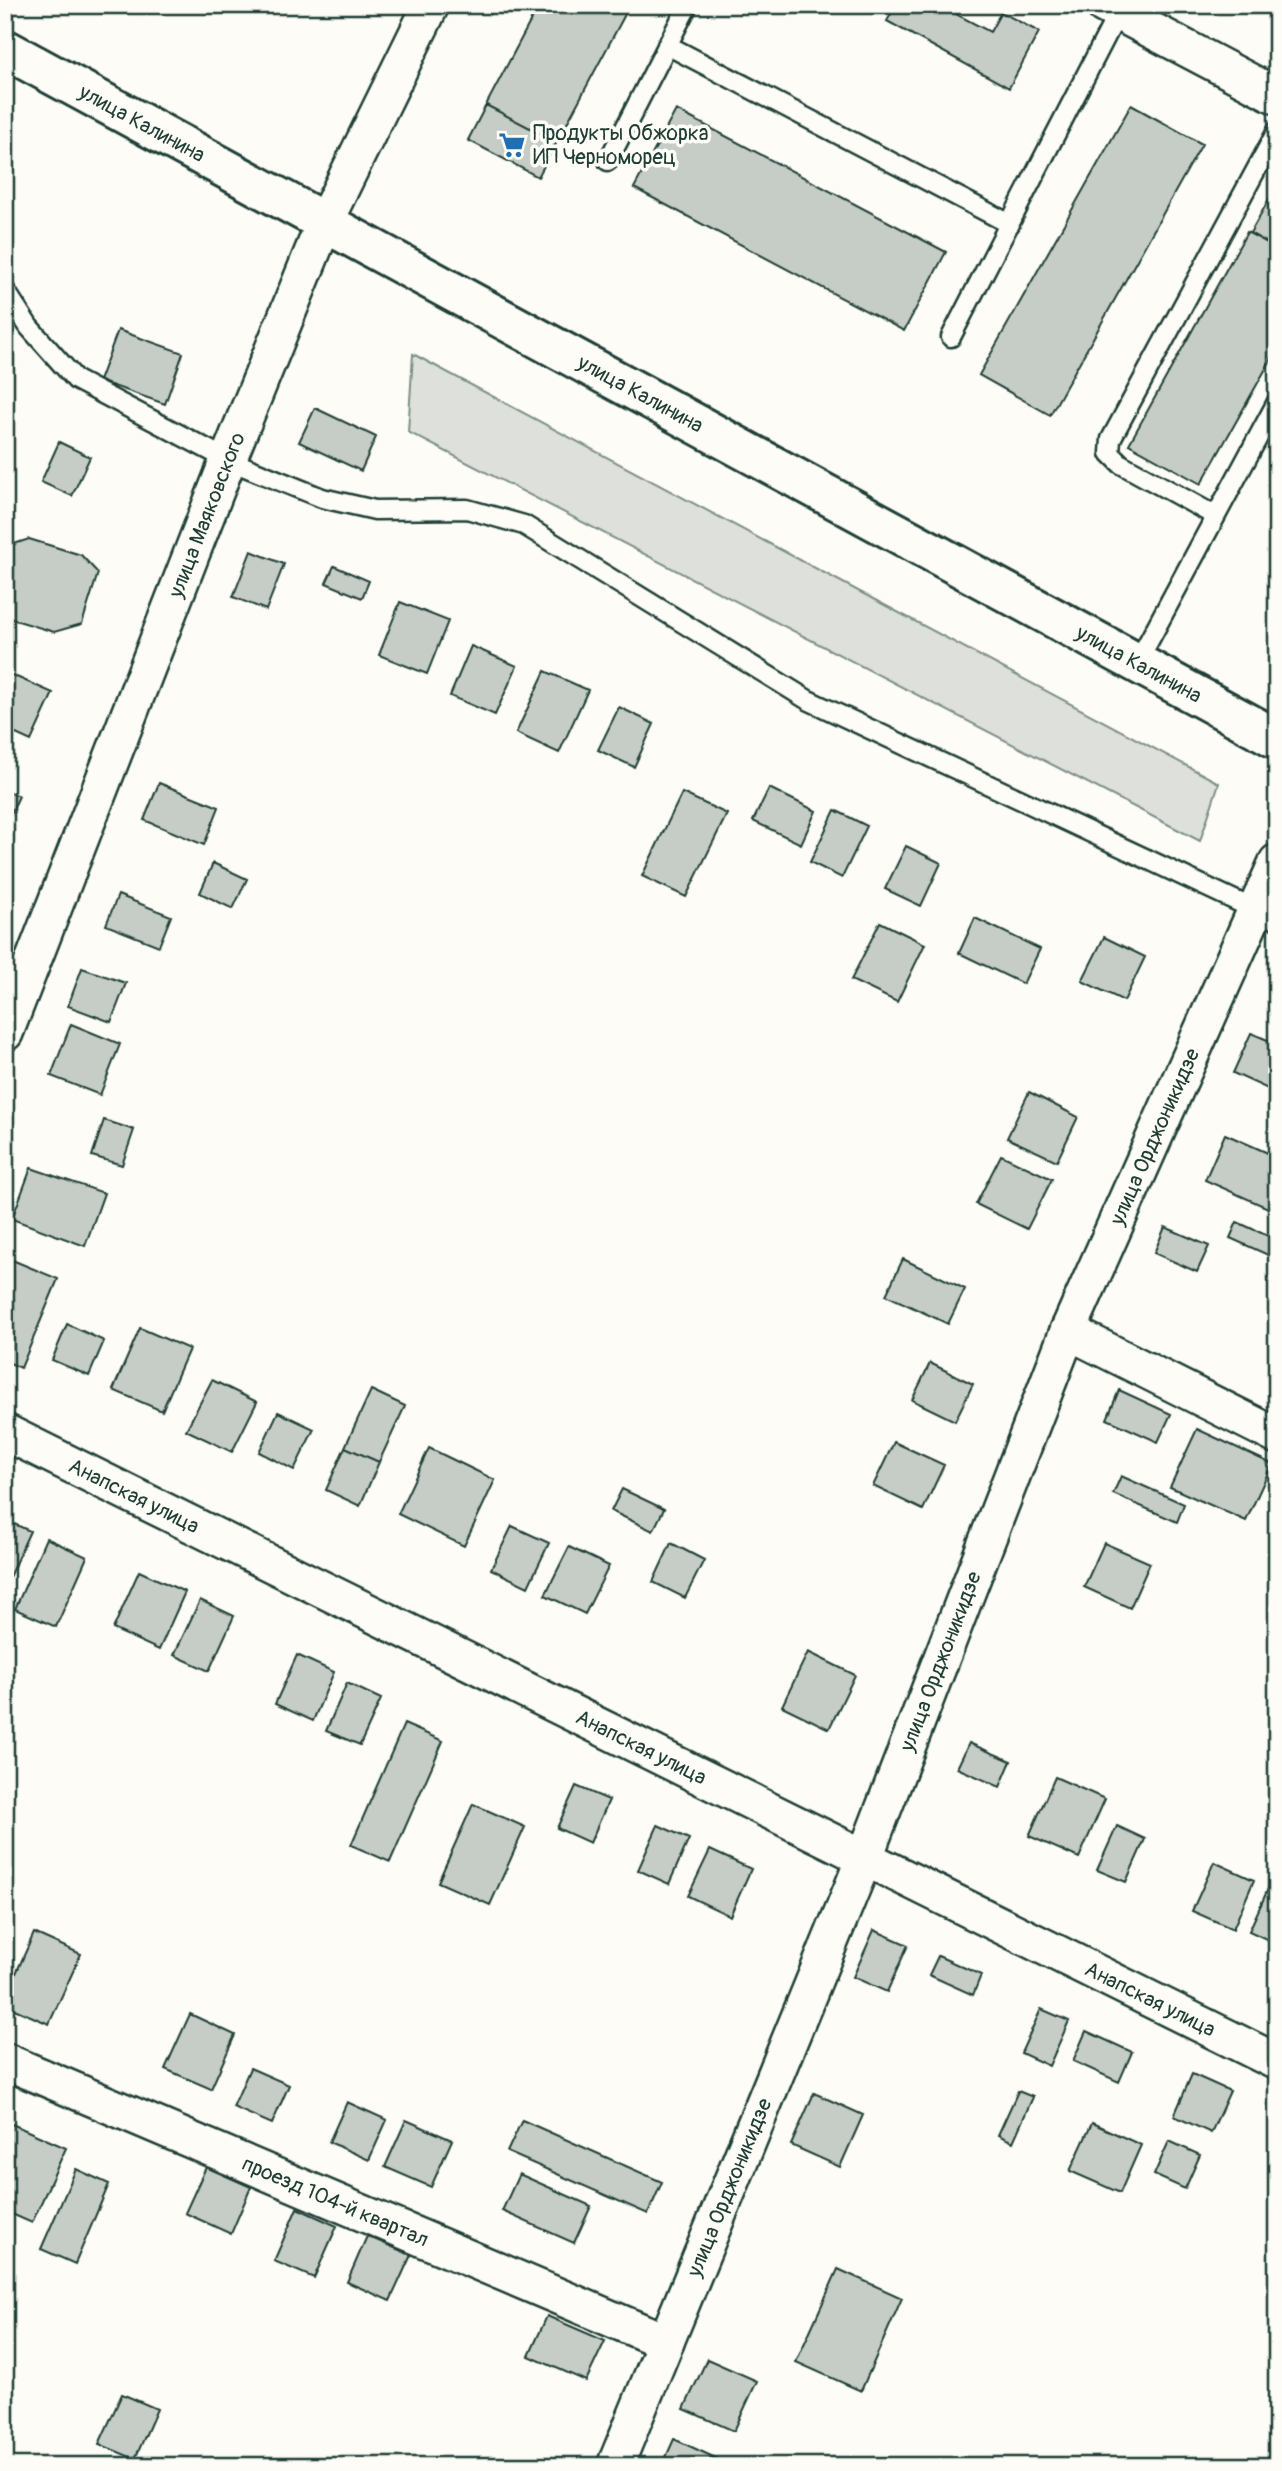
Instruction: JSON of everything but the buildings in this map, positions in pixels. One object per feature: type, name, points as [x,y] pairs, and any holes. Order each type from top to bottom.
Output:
[{"type":"main road","name":"улица Калинина","points":[[5,49],[1277,739]]},
{"type":"street","name":"улица Маяковского","points":[[5,1033],[228,460],[325,221],[431,5]]},
{"type":"street","points":[[1111,9],[1277,96]]},
{"type":"street","name":"улица Орджоникидзе","points":[[615,2466],[864,1859],[1068,1331],[1266,916],[1277,862]]},
{"type":"street","points":[[1068,1331],[1277,1436]]},
{"type":"street","name":"Анапская улица","points":[[5,1432],[1277,2062]]},
{"type":"street","name":"проезд 104-й квартал","points":[[5,2062],[666,2342]]},
{"type":"lane","points":[[608,161],[688,5]]},
{"type":"lane","points":[[951,337],[1010,224],[1111,9]]},
{"type":"lane","points":[[667,45],[1010,224]]},
{"type":"lane","points":[[1214,515],[1121,464],[1110,453],[1111,439],[1277,131]]},
{"type":"lane","points":[[5,290],[29,327],[76,380],[228,460],[322,498],[375,510],[467,509],[524,524],[808,700],[1266,916]]},
{"type":"lane","points":[[1137,663],[1214,515],[1277,402]]},
{"type":"shaded area","points":[[413,354],[1219,783],[1200,841],[408,432]]},
{"type":"place","name":"Продукты Обжорка ИП Черноморец","points":[[512,145]]}]
